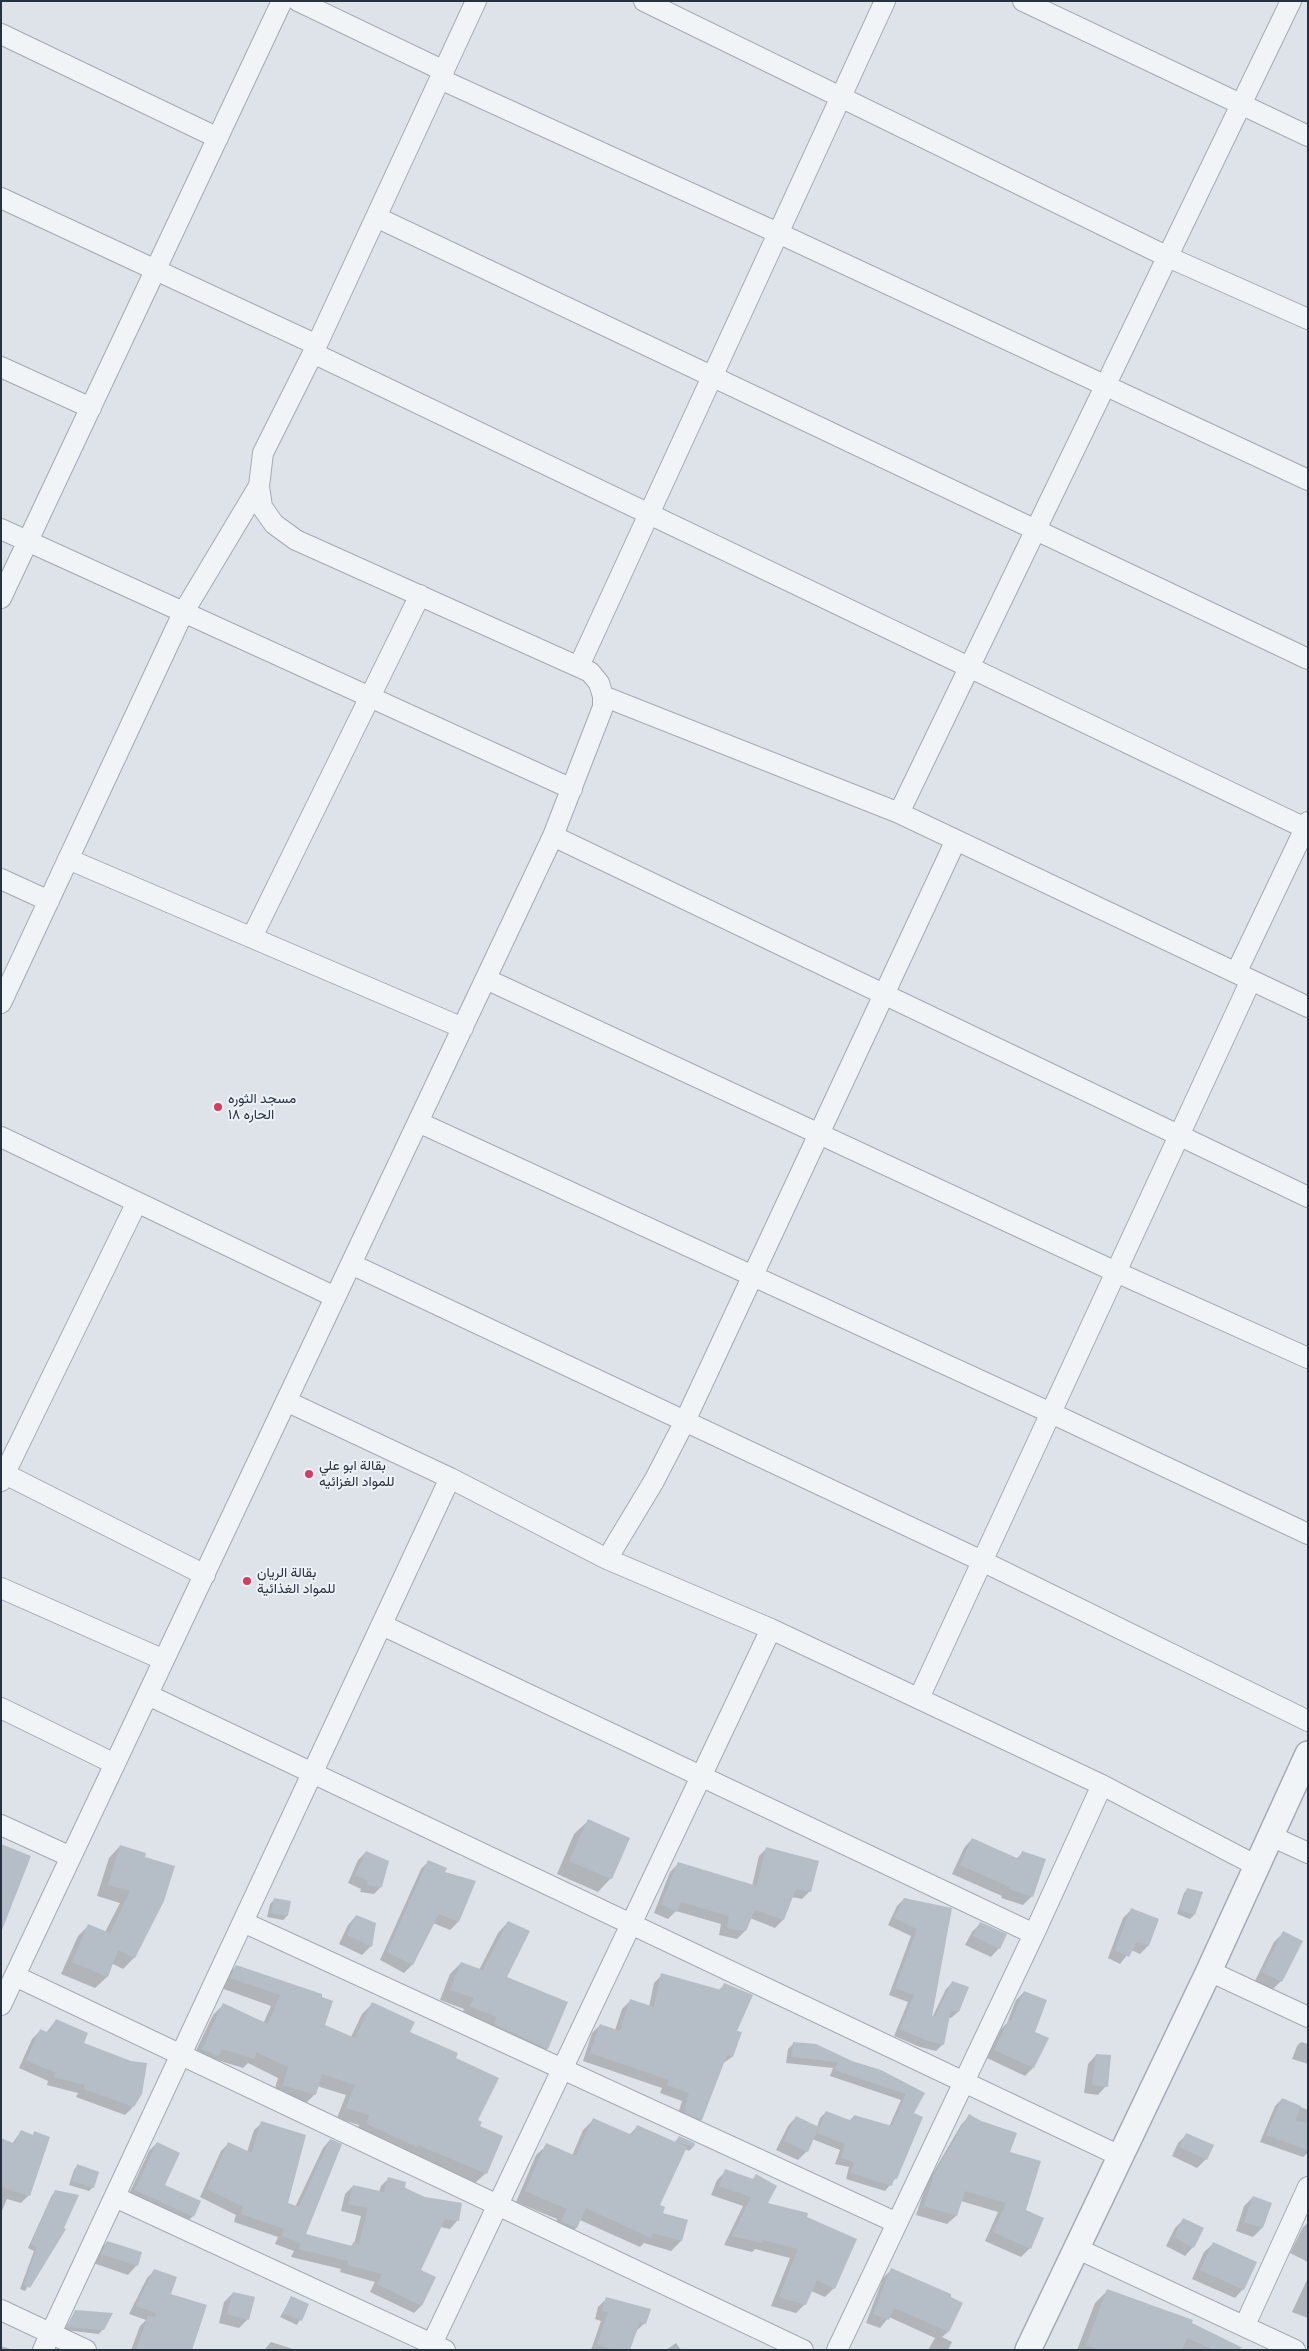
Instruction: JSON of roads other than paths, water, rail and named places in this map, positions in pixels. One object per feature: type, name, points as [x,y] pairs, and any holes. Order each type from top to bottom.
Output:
[{"type":"street","points":[[1,598],[282,1]]},
{"type":"street","points":[[298,1],[442,75],[1308,480]]},
{"type":"street","points":[[2,2004],[553,836],[599,719],[603,696],[599,683],[590,672],[296,540],[274,524],[262,507],[259,486],[263,453],[315,349],[476,1]]},
{"type":"street","points":[[644,1],[1168,257],[1308,319]]},
{"type":"street","points":[[579,666],[885,1]]},
{"type":"street","points":[[1023,1],[1308,136]]},
{"type":"street","points":[[899,813],[1291,1]]},
{"type":"street","points":[[1,34],[218,138]]},
{"type":"street","points":[[1,198],[156,270],[649,514],[1306,825],[1179,1135],[918,1698]]},
{"type":"street","points":[[376,217],[1308,659]]},
{"type":"street","points":[[1,368],[91,408]]},
{"type":"street","points":[[1,1003],[183,614],[259,486]]},
{"type":"street","points":[[1,529],[183,614],[371,696],[572,788]]},
{"type":"street","points":[[252,937],[420,595]]},
{"type":"street","points":[[603,696],[899,813],[1308,1007]]},
{"type":"street","points":[[553,836],[1308,1197]]},
{"type":"street","points":[[608,1559],[654,1481],[685,1421],[956,840]]},
{"type":"street","points":[[68,859],[463,1028]]},
{"type":"street","points":[[1,879],[49,901]]},
{"type":"street","points":[[486,979],[1116,1272],[1308,1358]]},
{"type":"street","points":[[418,1122],[1051,1413],[1308,1534]]},
{"type":"street","points":[[1,1137],[336,1297]]},
{"type":"street","points":[[137,1202],[2,1475],[204,1575]]},
{"type":"street","points":[[351,1264],[982,1561],[1308,1721]]},
{"type":"street","points":[[286,1402],[450,1478],[608,1559],[771,1629],[1102,1785],[1257,1866]]},
{"type":"street","points":[[47,2342],[450,1478]]},
{"type":"street","points":[[1,1588],[164,1660]]},
{"type":"street","points":[[382,1625],[1034,1934]]},
{"type":"street","points":[[115,2197],[435,2348],[498,2205],[771,1629]]},
{"type":"street","points":[[148,1695],[964,2080],[1120,2156]]},
{"type":"street","points":[[1,1708],[115,1764]]},
{"type":"street","points":[[1028,2350],[1209,1971],[1308,1754]]},
{"type":"street","points":[[836,2350],[1034,1934],[1102,1785]]},
{"type":"street","points":[[1,1825],[71,1857]]},
{"type":"street","points":[[1271,1836],[1308,1853]]},
{"type":"street","points":[[243,1922],[897,2223]]},
{"type":"street","points":[[1209,1971],[1308,2017]]},
{"type":"street","points":[[15,1976],[803,2350]]},
{"type":"street","points":[[1245,2325],[1308,2187]]},
{"type":"street","points":[[1076,2248],[1245,2325],[1295,2350]]},
{"type":"street","points":[[1,2310],[47,2342],[86,2350]]},
{"type":"place","name":"مسجد الثوره الحاره ١٨","points":[[218,1107]]},
{"type":"place","name":"بقالة ابو علي للمواد الغزائيه","points":[[309,1474]]},
{"type":"place","name":"بقالة الريان للمواد الغذائية","points":[[247,1581]]}]
